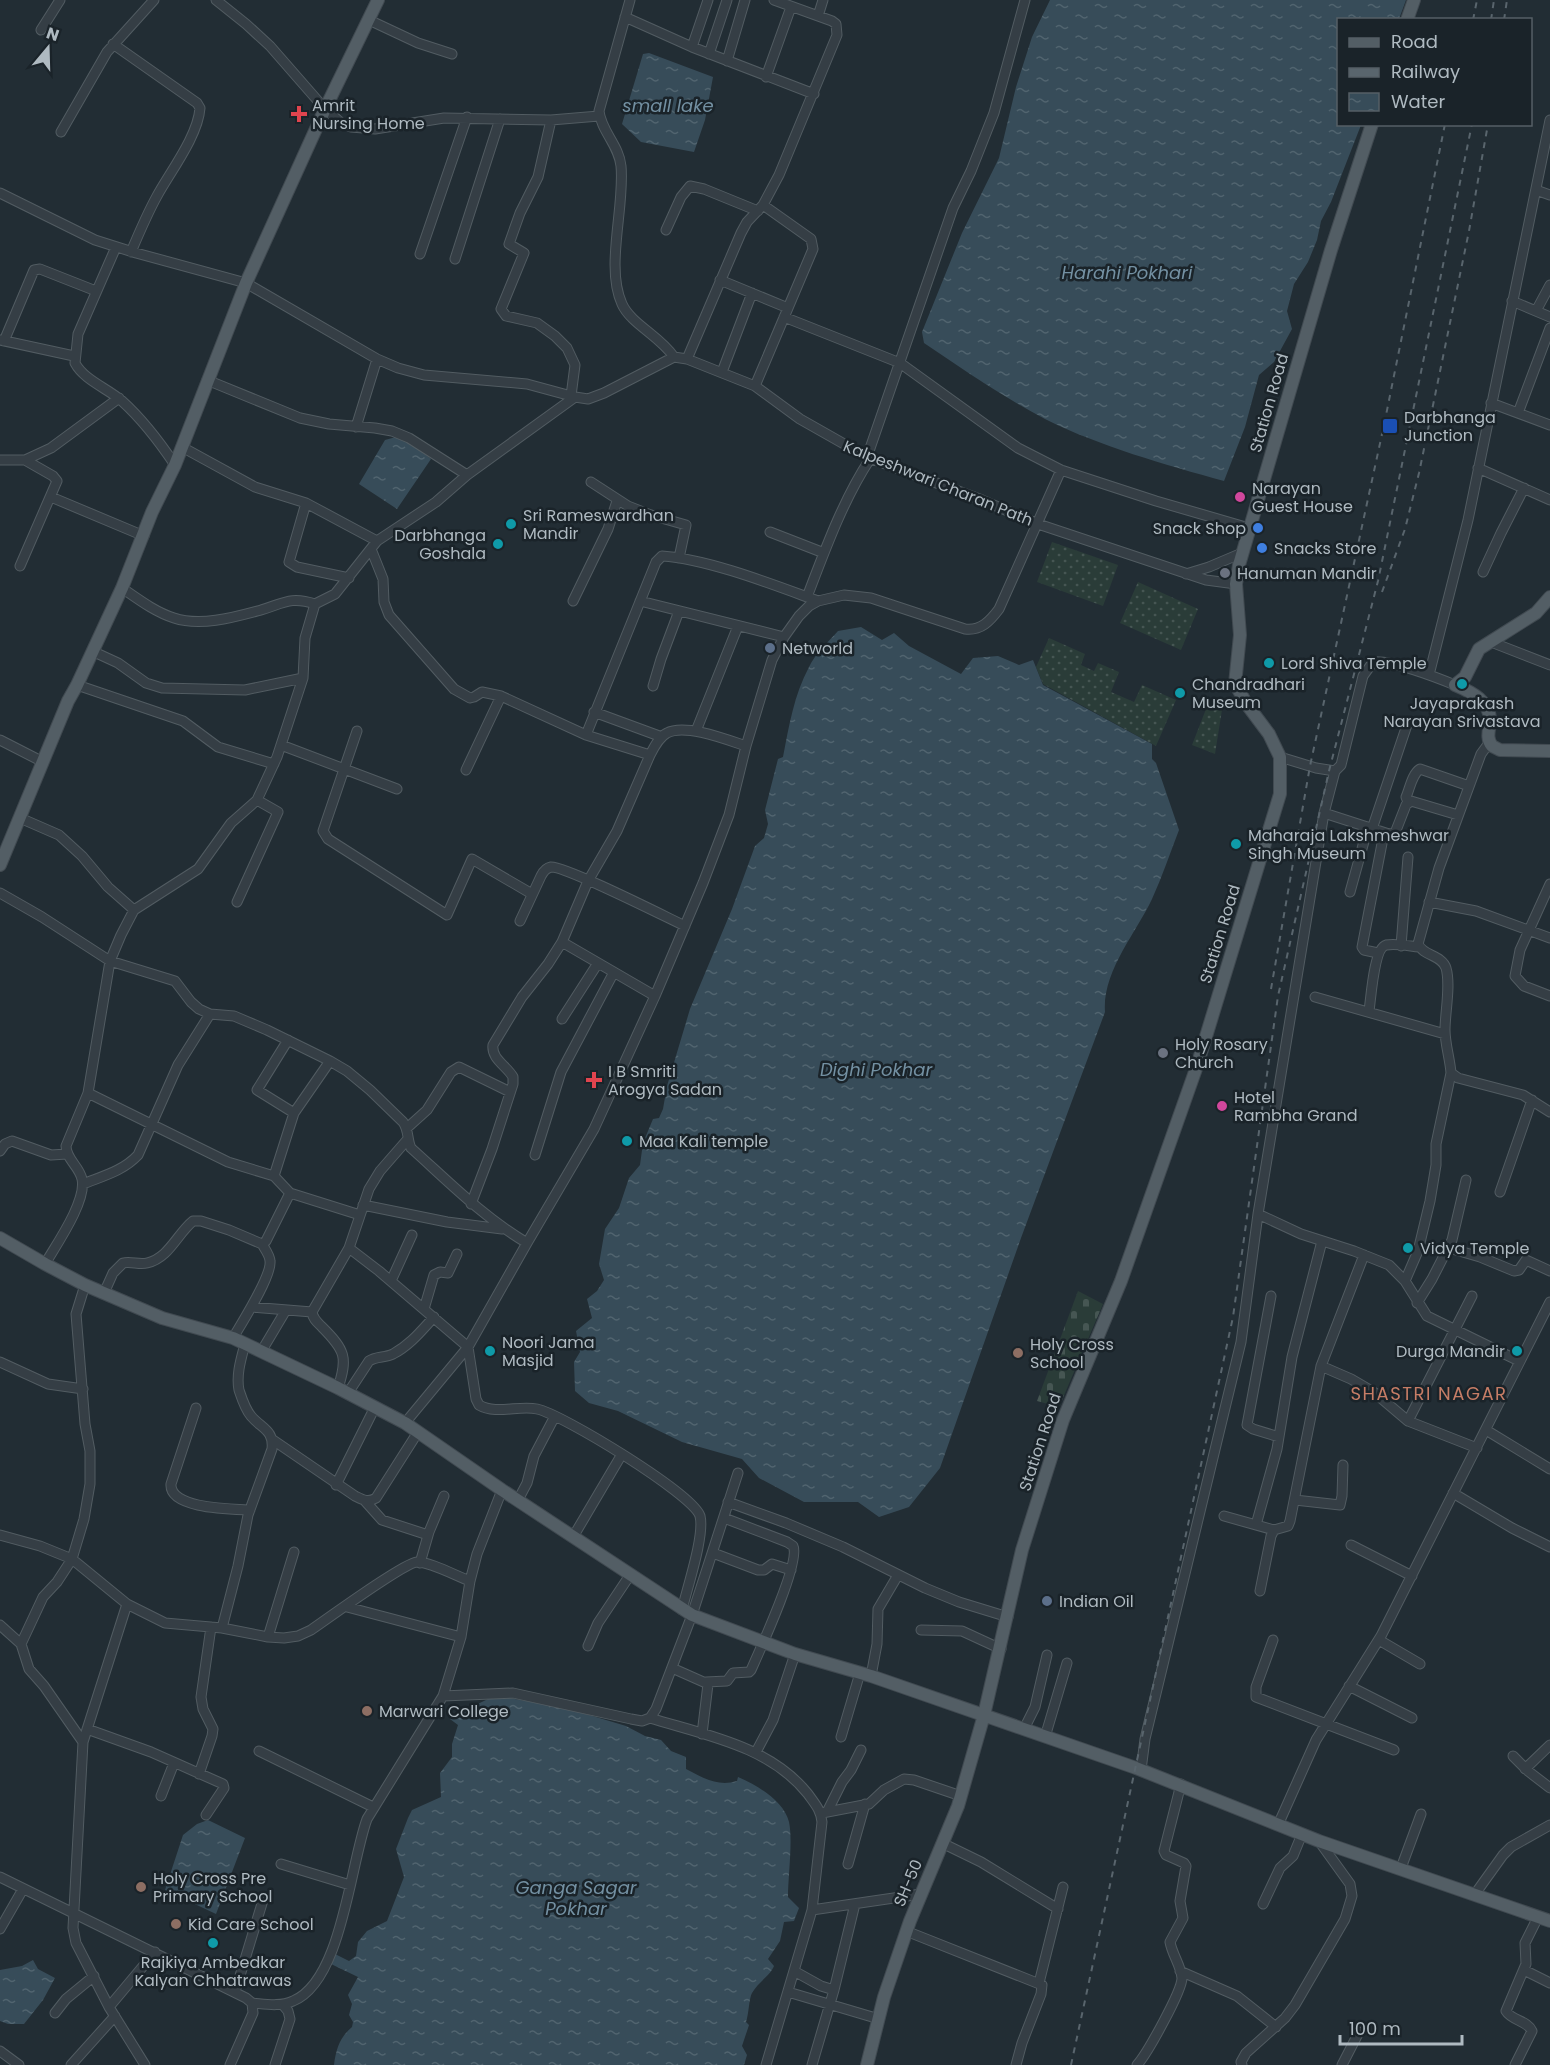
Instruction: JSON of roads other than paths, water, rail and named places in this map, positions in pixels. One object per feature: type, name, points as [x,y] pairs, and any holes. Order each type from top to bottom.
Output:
[{"type":"main road","points":[[0,865],[68,701],[122,588],[152,512],[175,465],[246,283],[325,109],[378,0]]},
{"type":"main road","points":[[1408,18],[1414,0]]},
{"type":"main road","name":"Station Road","points":[[984,1715],[1022,1550],[1063,1420],[1121,1281],[1197,1066],[1280,794],[1280,757],[1269,734],[1235,684],[1240,635],[1236,584],[1249,528],[1331,250],[1371,126]]},
{"type":"main road","points":[[1550,597],[1536,613],[1479,649],[1462,684],[1486,705],[1489,711],[1489,743],[1495,748],[1550,751]]},
{"type":"main road","points":[[0,1238],[85,1285],[162,1318],[233,1338],[343,1390],[405,1423],[687,1612],[795,1654],[866,1675],[1181,1784],[1302,1834],[1544,1919]]},
{"type":"main road","name":"SH-50","points":[[867,2065],[906,1931],[960,1796],[984,1715]]},
{"type":"street","points":[[41,30],[60,0]]},
{"type":"street","points":[[61,132],[113,44],[153,0]]},
{"type":"street","points":[[216,0],[270,46],[325,109],[340,122],[361,129],[375,129],[444,118],[551,120],[599,116]]},
{"type":"street","points":[[0,193],[94,240],[246,283],[377,359],[398,368],[424,375],[527,384],[588,399],[674,357],[666,345],[627,313],[617,291],[616,265],[621,165],[614,142],[599,116],[600,103],[630,0]]},
{"type":"street","points":[[692,47],[708,0]]},
{"type":"street","points":[[709,54],[727,0]]},
{"type":"street","points":[[727,61],[745,0]]},
{"type":"street","points":[[687,359],[741,233],[760,208],[779,175],[837,35],[837,28],[832,21],[774,0]]},
{"type":"street","points":[[818,16],[822,0]]},
{"type":"street","points":[[807,597],[824,553],[869,458],[953,208],[971,171],[994,113],[1024,0]]},
{"type":"street","points":[[766,77],[791,7]]},
{"type":"street","points":[[625,17],[709,54],[814,94]]},
{"type":"street","points":[[369,20],[418,43],[452,54]]},
{"type":"street","points":[[113,44],[197,103],[200,108],[197,123],[157,196],[131,252]]},
{"type":"street","points":[[420,254],[467,117]]},
{"type":"street","points":[[456,259],[500,119]]},
{"type":"street","points":[[551,120],[538,177],[509,242],[510,246],[524,253],[501,309],[506,316],[537,323],[567,348],[575,365],[573,397]]},
{"type":"street","points":[[1430,675],[1468,519],[1550,120]]},
{"type":"street","points":[[666,230],[681,197],[690,186],[760,208],[812,239],[813,249],[755,386]]},
{"type":"street","points":[[1536,190],[1550,195]]},
{"type":"street","points":[[116,247],[78,334],[75,363],[80,371],[119,398],[147,425],[175,465]]},
{"type":"street","points":[[75,356],[2,341],[34,270],[40,269],[96,291]]},
{"type":"street","points":[[720,280],[900,363],[1018,447],[1061,470],[1249,528]]},
{"type":"street","points":[[1536,311],[1550,285]]},
{"type":"street","points":[[722,372],[752,293]]},
{"type":"street","points":[[1512,301],[1550,316]]},
{"type":"street","points":[[1518,413],[1550,328]]},
{"type":"street","name":"Kalpeshwari Charan Path","points":[[674,357],[687,359],[755,386],[800,419],[869,458],[982,500],[1038,524],[1186,574],[1206,580],[1236,584]]},
{"type":"street","points":[[356,427],[377,359]]},
{"type":"street","points":[[207,380],[291,415],[329,424],[392,431],[409,438],[467,475]]},
{"type":"street","points":[[122,588],[154,610],[189,621],[218,620],[262,610],[295,599],[315,604],[335,594],[374,545],[436,502],[467,475],[573,397]]},
{"type":"street","points":[[0,460],[25,460],[51,448],[119,398]]},
{"type":"street","points":[[1491,403],[1550,425]]},
{"type":"street","points":[[182,447],[255,487],[306,503],[374,545],[383,579],[384,602],[389,615],[454,689],[467,697],[474,697],[482,692],[501,696],[586,735],[650,755]]},
{"type":"street","points":[[20,566],[56,486],[56,479],[25,460]]},
{"type":"street","points":[[1478,468],[1524,489],[1549,497]]},
{"type":"street","points":[[405,1423],[468,1347],[594,1129],[655,996],[729,815],[746,746],[772,660],[784,637],[800,616],[818,601],[844,595],[871,598],[965,629],[974,630],[982,627],[999,609],[1061,470]]},
{"type":"street","points":[[591,482],[617,501],[651,515],[686,525],[679,558]]},
{"type":"street","points":[[1483,572],[1524,489]]},
{"type":"street","points":[[51,497],[144,536]]},
{"type":"street","points":[[573,601],[608,529],[617,501]]},
{"type":"street","points":[[306,503],[289,562],[297,567],[349,578]]},
{"type":"street","points":[[770,531],[824,553]]},
{"type":"street","points":[[1186,574],[1242,553]]},
{"type":"street","points":[[586,735],[658,558],[662,556],[679,558],[723,569],[818,601]]},
{"type":"street","points":[[640,601],[784,637]]},
{"type":"street","points":[[45,1264],[80,1198],[82,1184],[77,1168],[67,1154],[67,1140],[88,1093],[110,961],[134,910],[198,868],[231,823],[257,800],[274,764],[303,678],[305,638],[315,604]]},
{"type":"street","points":[[653,686],[679,611]]},
{"type":"street","points":[[696,731],[738,626]]},
{"type":"street","points":[[1491,642],[1550,665]]},
{"type":"street","points":[[92,651],[118,663],[146,683],[162,688],[244,690],[303,678]]},
{"type":"street","points":[[1141,1770],[1145,1740],[1241,1342],[1258,1214],[1324,813],[1335,771],[1341,765],[1363,676],[1368,666],[1378,661],[1462,684]]},
{"type":"street","points":[[77,686],[183,722],[218,747],[274,764]]},
{"type":"street","points":[[466,770],[501,696]]},
{"type":"street","points":[[594,712],[662,737]]},
{"type":"street","points":[[1350,892],[1408,722]]},
{"type":"street","points":[[471,1204],[492,1149],[513,1077],[496,1057],[492,1050],[493,1045],[522,997],[562,942],[588,881],[617,831],[650,755],[662,737],[672,730],[696,731],[746,746]]},
{"type":"street","points":[[357,731],[323,831],[328,839],[447,915],[472,860],[532,894]]},
{"type":"street","points":[[0,740],[43,762]]},
{"type":"street","points":[[1419,947],[1419,936],[1439,868],[1481,754],[1489,743]]},
{"type":"street","points":[[281,745],[397,789]]},
{"type":"street","points":[[1280,757],[1335,771]]},
{"type":"street","points":[[1324,813],[1384,833],[1395,833],[1408,802],[1406,797],[1413,779],[1420,769],[1469,786]]},
{"type":"street","points":[[237,902],[278,812],[257,800]]},
{"type":"street","points":[[1408,802],[1414,801],[1458,815]]},
{"type":"street","points":[[20,818],[59,835],[134,910]]},
{"type":"street","points":[[1378,953],[1362,947],[1384,833]]},
{"type":"street","points":[[1401,946],[1408,857]]},
{"type":"street","points":[[519,921],[544,870],[550,867],[588,881],[685,926]]},
{"type":"street","points":[[1550,884],[1520,950],[1515,976],[1524,986],[1550,996]]},
{"type":"street","points":[[0,893],[110,961],[172,979],[179,984],[194,1006],[210,1014],[234,1016],[288,1040],[347,1071],[370,1090],[407,1128],[407,1140],[411,1148],[471,1204],[502,1229],[527,1243]]},
{"type":"street","points":[[1429,902],[1476,911],[1550,938]]},
{"type":"street","points":[[562,942],[655,996]]},
{"type":"street","points":[[1369,1011],[1378,953],[1383,946],[1419,947],[1445,965],[1447,986],[1445,1034],[1451,1073],[1436,1144],[1436,1165],[1430,1201],[1418,1251],[1405,1281]]},
{"type":"street","points":[[562,1019],[598,963]]},
{"type":"street","points":[[535,1155],[561,1072],[614,972]]},
{"type":"street","points":[[1315,997],[1445,1034]]},
{"type":"street","points":[[82,1184],[116,1172],[132,1162],[138,1155],[178,1065],[210,1014]]},
{"type":"street","points":[[288,1040],[257,1090],[294,1113]]},
{"type":"street","points":[[274,1176],[294,1113],[330,1061]]},
{"type":"street","points":[[407,1128],[427,1110],[452,1072],[459,1067],[510,1092]]},
{"type":"street","points":[[1451,1073],[1458,1078],[1522,1095],[1550,1112]]},
{"type":"street","points":[[88,1093],[228,1162],[274,1176],[290,1193],[360,1215]]},
{"type":"street","points":[[1500,1192],[1532,1100]]},
{"type":"street","points":[[343,1390],[343,1354],[336,1341],[314,1319],[312,1312],[349,1248],[363,1205],[380,1171],[407,1140]]},
{"type":"street","points":[[0,1151],[5,1144],[12,1141],[51,1155],[67,1154]]},
{"type":"street","points":[[1417,1303],[1449,1248],[1466,1180]]},
{"type":"street","points":[[262,1244],[266,1241],[290,1193]]},
{"type":"street","points":[[363,1205],[447,1222],[502,1229]]},
{"type":"street","points":[[1258,1214],[1301,1234],[1389,1265],[1405,1281],[1427,1316],[1519,1361]]},
{"type":"street","points":[[104,1293],[113,1273],[119,1266],[127,1262],[143,1264],[157,1259],[193,1221],[201,1221],[229,1230],[262,1244],[270,1261],[270,1266],[252,1307],[233,1338]]},
{"type":"street","points":[[391,1281],[412,1235]]},
{"type":"street","points":[[1256,1525],[1269,1484],[1292,1357],[1322,1241]]},
{"type":"street","points":[[349,1248],[468,1347],[476,1399],[479,1405],[491,1409],[537,1409],[555,1416],[622,1454],[669,1486],[698,1512],[701,1519],[687,1612],[672,1668],[656,1709],[650,1718],[642,1721],[631,1719],[513,1693],[443,1696]]},
{"type":"street","points":[[1449,1248],[1480,1257],[1514,1271],[1519,1270],[1526,1260],[1550,1271]]},
{"type":"street","points":[[424,1309],[434,1275],[437,1272],[448,1273],[457,1254]]},
{"type":"street","points":[[1224,1516],[1274,1530],[1288,1526],[1321,1366],[1364,1255]]},
{"type":"street","points":[[21,1644],[43,1597],[57,1582],[72,1559],[81,1531],[90,1484],[90,1451],[85,1424],[76,1314],[85,1285]]},
{"type":"street","points":[[1271,1296],[1247,1425],[1252,1429],[1279,1437]]},
{"type":"street","points":[[1408,1421],[1472,1296]]},
{"type":"street","points":[[1278,1825],[1325,1723],[1378,1640],[1550,1302]]},
{"type":"street","points":[[252,1307],[312,1312]]},
{"type":"street","points":[[261,1352],[286,1310]]},
{"type":"street","points":[[343,1390],[369,1361],[389,1355],[408,1344],[434,1317]]},
{"type":"street","points":[[245,1344],[239,1369],[239,1388],[251,1416],[273,1440],[336,1485],[365,1501],[381,1520],[428,1535]]},
{"type":"street","points":[[0,1362],[48,1384],[83,1389]]},
{"type":"street","points":[[1321,1366],[1375,1393],[1408,1421],[1477,1448]]},
{"type":"street","points":[[336,1485],[375,1407]]},
{"type":"street","points":[[195,1408],[171,1484],[172,1494],[196,1505],[250,1510]]},
{"type":"street","points":[[518,1500],[527,1483],[534,1456],[555,1416]]},
{"type":"street","points":[[1486,1430],[1550,1469]]},
{"type":"street","points":[[365,1501],[376,1498],[418,1432]]},
{"type":"street","points":[[199,1774],[213,1729],[202,1709],[201,1697],[216,1628],[238,1566],[250,1510],[272,1449],[273,1440]]},
{"type":"street","points":[[573,1537],[622,1454]]},
{"type":"street","points":[[1295,1500],[1340,1505],[1343,1465]]},
{"type":"street","points":[[687,1612],[712,1553],[738,1473]]},
{"type":"street","points":[[0,1877],[235,1992],[252,2003],[283,2005],[295,2001],[304,1994],[327,1964],[351,1885],[362,1834],[373,1808],[443,1696],[461,1637],[477,1554],[502,1490]]},
{"type":"street","points":[[1453,1493],[1512,1528],[1550,1547]]},
{"type":"street","points":[[420,1563],[428,1535],[444,1496]]},
{"type":"street","points":[[728,1502],[843,1547],[959,1602],[1008,1617]]},
{"type":"street","points":[[672,1668],[706,1682],[727,1681],[733,1673],[749,1672],[764,1642],[791,1570],[795,1555],[793,1546],[724,1518]]},
{"type":"street","points":[[1260,1591],[1274,1530]]},
{"type":"street","points":[[0,1535],[40,1546],[72,1559],[127,1604],[165,1623],[216,1628],[268,1637],[297,1636],[311,1630],[399,1570],[415,1562],[470,1581]]},
{"type":"street","points":[[1351,1545],[1412,1576]]},
{"type":"street","points":[[268,1637],[294,1552]]},
{"type":"street","points":[[712,1553],[758,1570],[764,1570],[772,1564],[791,1570]]},
{"type":"street","points":[[588,1646],[598,1623],[630,1575]]},
{"type":"street","points":[[842,1737],[877,1644],[879,1603],[898,1575]]},
{"type":"street","points":[[127,1604],[83,1742],[73,1928],[76,1943],[109,2007],[146,2065]]},
{"type":"street","points":[[347,1607],[461,1637]]},
{"type":"street","points":[[0,1625],[21,1644],[29,1669],[44,1686],[83,1742]]},
{"type":"street","points":[[921,1630],[962,1631],[1001,1649]]},
{"type":"street","points":[[1273,1640],[1256,1687],[1256,1696],[1394,1750]]},
{"type":"street","points":[[1378,1640],[1420,1664]]},
{"type":"street","points":[[756,1752],[773,1720],[795,1654]]},
{"type":"street","points":[[1024,1730],[1035,1707],[1047,1655]]},
{"type":"street","points":[[1045,1737],[1067,1663]]},
{"type":"street","points":[[702,1734],[708,1687],[706,1682]]},
{"type":"street","points":[[1349,1686],[1412,1718]]},
{"type":"street","points":[[650,1718],[756,1752],[794,1779],[824,1812]]},
{"type":"street","points":[[87,1729],[151,1752],[223,1784],[224,1788],[206,1815]]},
{"type":"street","points":[[1525,1769],[1550,1745]]},
{"type":"street","points":[[766,2065],[812,1910],[824,1812],[861,1750]]},
{"type":"street","points":[[259,1751],[373,1808]]},
{"type":"street","points":[[1513,1756],[1525,1769],[1550,1788]]},
{"type":"street","points":[[161,1796],[174,1763]]},
{"type":"street","points":[[824,1812],[873,1802],[884,1790],[909,1779],[960,1796]]},
{"type":"street","points":[[1137,2065],[1176,1999],[1181,1985],[1180,1971],[1170,1942],[1183,1918],[1180,1900],[1186,1866],[1166,1855],[1164,1851],[1181,1784]]},
{"type":"street","points":[[848,1864],[865,1804]]},
{"type":"street","points":[[1401,1868],[1421,1814]]},
{"type":"street","points":[[1476,1894],[1511,1847],[1550,1825]]},
{"type":"street","points":[[1263,1904],[1280,1868],[1293,1856],[1302,1834]]},
{"type":"street","points":[[1242,2065],[1241,2062],[1246,2053],[1276,2027],[1295,2005],[1345,1919],[1351,1903],[1350,1884],[1319,1840]]},
{"type":"street","points":[[942,1843],[981,1862],[1058,1909]]},
{"type":"street","points":[[281,1864],[351,1885]]},
{"type":"street","points":[[1039,1983],[1063,1887]]},
{"type":"street","points":[[0,1929],[24,1889]]},
{"type":"street","points":[[812,1910],[921,1894]]},
{"type":"street","points":[[235,1992],[264,1897]]},
{"type":"street","points":[[812,2065],[830,2005],[855,1904]]},
{"type":"street","points":[[1515,2065],[1532,2031],[1530,2026],[1509,2015],[1506,2011],[1526,1964],[1525,1943],[1544,1919]]},
{"type":"street","points":[[906,1931],[1042,1985],[1041,1994],[1016,2065]]},
{"type":"street","points":[[109,2007],[155,1952]]},
{"type":"street","points":[[1524,1970],[1550,1983]]},
{"type":"street","points":[[794,1971],[821,1986],[834,1990]]},
{"type":"street","points":[[1180,1971],[1237,1996],[1276,2027]]},
{"type":"street","points":[[55,2013],[66,1999],[94,1976]]},
{"type":"street","points":[[788,1992],[879,2019]]},
{"type":"street","points":[[230,2065],[253,2013],[252,2003]]},
{"type":"street","points":[[275,2065],[290,2019],[283,2005]]},
{"type":"street","points":[[71,2065],[115,2016]]},
{"type":"street","points":[[1342,2065],[1359,2032]]},
{"type":"street","points":[[0,2051],[19,2065]]},
{"type":"water","name":"Harahi Pokhari","points":[[1050,0],[1406,0],[1399,18],[1337,18],[1337,126],[1361,126],[1331,202],[1321,221],[1317,240],[1308,262],[1294,284],[1287,311],[1292,329],[1274,362],[1259,375],[1245,427],[1224,481],[1133,454],[1066,429],[1014,402],[924,343],[922,332],[962,233],[999,158],[1016,87],[1032,37]]},
{"type":"water","name":"small lake","points":[[649,53],[713,77],[705,120],[694,152],[641,142],[622,124],[643,54]]},
{"type":"water","points":[[396,437],[411,443],[431,459],[397,509],[359,484],[385,440]]},
{"type":"water","name":"Dighi Pokhar","points":[[861,627],[882,640],[894,633],[909,646],[961,674],[973,658],[998,656],[1019,665],[1033,660],[1043,685],[1152,744],[1152,759],[1156,763],[1179,830],[1152,899],[1114,968],[1109,982],[1105,1012],[1021,1238],[940,1468],[909,1507],[879,1517],[858,1502],[804,1502],[759,1478],[742,1459],[682,1442],[618,1411],[589,1403],[575,1391],[574,1362],[580,1352],[576,1331],[592,1318],[587,1299],[597,1291],[604,1280],[599,1264],[605,1229],[619,1208],[629,1178],[640,1165],[643,1143],[653,1119],[659,1118],[663,1109],[667,1086],[690,1009],[732,909],[755,846],[764,838],[768,824],[765,810],[778,759],[783,757],[799,689],[815,657],[838,631]]},
{"type":"water","name":"Ganga Sagar Pokhar","points":[[509,1698],[566,1708],[626,1726],[645,1736],[661,1740],[671,1751],[686,1757],[686,1769],[723,1783],[737,1781],[738,1777],[761,1789],[782,1807],[790,1830],[788,1897],[799,1908],[794,1921],[784,1922],[780,1941],[768,1959],[774,1966],[751,1995],[746,2022],[749,2025],[742,2046],[747,2055],[744,2065],[334,2065],[339,2044],[352,2027],[353,2022],[349,2015],[352,2004],[348,1995],[358,1977],[331,1964],[330,1958],[335,1954],[349,1961],[356,1956],[358,1942],[367,1931],[387,1921],[404,1877],[396,1849],[408,1818],[412,1810],[441,1797],[440,1773],[452,1757],[452,1744],[458,1725],[450,1719],[451,1717],[488,1699]]},
{"type":"water","points":[[208,1820],[245,1838],[216,1914],[165,1890],[183,1835],[197,1824]]},
{"type":"water","points":[[33,1960],[38,1969],[55,1978],[43,2000],[24,2024],[8,2024],[0,2021],[0,1970],[22,1966]]},
{"type":"railway","points":[[1473,18],[1477,0]]},
{"type":"railway","points":[[1491,18],[1494,0]]},
{"type":"railway","points":[[1504,18],[1507,0]]},
{"type":"railway","points":[[1271,989],[1310,766],[1384,425],[1445,126]]},
{"type":"railway","points":[[1071,2065],[1233,1317],[1278,996],[1329,771],[1378,581],[1472,126]]},
{"type":"railway","points":[[1382,592],[1405,529],[1419,473],[1469,231],[1488,126]]},
{"type":"place","name":"Amrit Nursing Home","points":[[299,114]]},
{"type":"place","name":"Darbhanga Junction","points":[[1390,426]]},
{"type":"place","name":"Narayan Guest House","points":[[1240,497]]},
{"type":"place","name":"Sri Rameswardhan Mandir","points":[[511,524]]},
{"type":"place","name":"Snack Shop","points":[[1258,528]]},
{"type":"place","name":"Darbhanga Goshala","points":[[498,544]]},
{"type":"place","name":"Snacks Store","points":[[1262,548]]},
{"type":"place","name":"Hanuman Mandir","points":[[1225,573]]},
{"type":"place","name":"Networld","points":[[770,648]]},
{"type":"place","name":"Lord Shiva Temple","points":[[1269,663]]},
{"type":"place","name":"Jayaprakash Narayan Srivastava","points":[[1462,684]]},
{"type":"place","name":"Chandradhari Museum","points":[[1180,693]]},
{"type":"place","name":"Maharaja Lakshmeshwar Singh Museum","points":[[1236,844]]},
{"type":"place","name":"Holy Rosary Church","points":[[1163,1053]]},
{"type":"place","name":"I B Smriti Arogya Sadan","points":[[594,1080]]},
{"type":"place","name":"Hotel Rambha Grand","points":[[1222,1106]]},
{"type":"place","name":"Maa Kali temple","points":[[627,1141]]},
{"type":"place","name":"Vidya Temple","points":[[1408,1248]]},
{"type":"place","name":"Noori Jama Masjid","points":[[490,1351]]},
{"type":"place","name":"Durga Mandir","points":[[1517,1351]]},
{"type":"place","name":"Holy Cross School","points":[[1018,1353]]},
{"type":"place","name":"Indian Oil","points":[[1047,1601]]},
{"type":"place","name":"Marwari College","points":[[367,1711]]},
{"type":"place","name":"Holy Cross Pre Primary School","points":[[141,1887]]},
{"type":"place","name":"Kid Care School","points":[[176,1924]]},
{"type":"place","name":"Rajkiya Ambedkar Kalyan Chhatrawas","points":[[213,1943]]},
{"type":"district","name":"SHASTRI NAGAR","points":[[1429,1393]]}]
